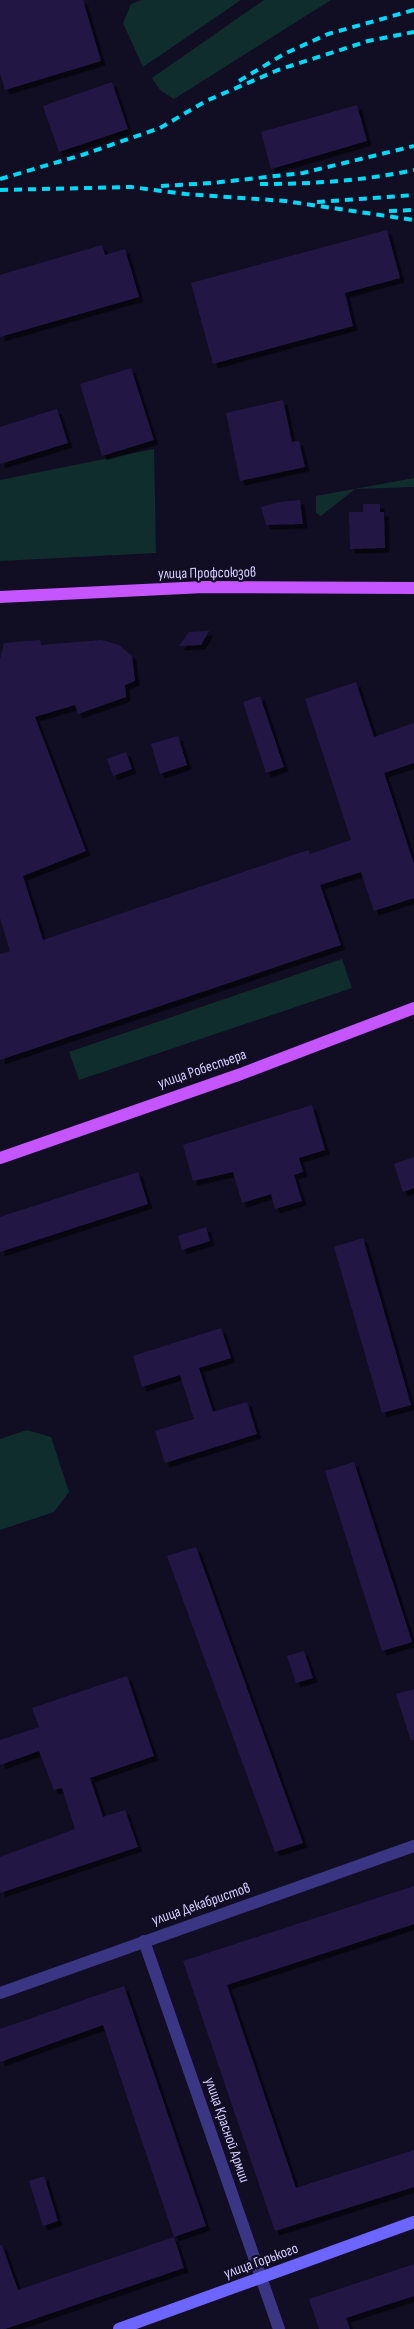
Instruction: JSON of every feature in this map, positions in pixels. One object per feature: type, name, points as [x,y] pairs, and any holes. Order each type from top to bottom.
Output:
[{"type":"main road","name":"улица Профсоюзов","points":[[0,597],[204,587],[414,588]]},
{"type":"main road","name":"улица Робеспьера","points":[[0,1158],[241,1074],[410,1011]]},
{"type":"main road","name":"улица Горького","points":[[119,2329],[414,2222]]},
{"type":"street","name":"улица Декабристов","points":[[0,1993],[414,1846]]},
{"type":"street","name":"улица Красной Армии","points":[[144,1941],[279,2329]]},
{"type":"green space","points":[[142,0],[241,0],[143,67],[123,23],[131,4]]},
{"type":"green space","points":[[264,0],[331,0],[174,99],[160,90],[152,78]]},
{"type":"green space","points":[[154,449],[156,553],[0,561],[0,480]]},
{"type":"green space","points":[[414,478],[414,487],[355,489],[321,516],[316,513],[316,496]]},
{"type":"green space","points":[[342,959],[352,988],[79,1080],[69,1052]]},
{"type":"green space","points":[[27,1430],[51,1437],[69,1492],[54,1512],[0,1530],[0,1439]]},
{"type":"building","points":[[0,0],[83,0],[101,61],[5,90],[0,73]]},
{"type":"building","points":[[112,82],[128,129],[59,152],[43,106]]},
{"type":"building","points":[[357,105],[367,141],[271,169],[261,132]]},
{"type":"building","points":[[387,230],[400,278],[345,293],[353,326],[213,364],[191,283]]},
{"type":"building","points":[[102,245],[105,255],[125,249],[139,297],[0,337],[0,275]]},
{"type":"building","points":[[131,368],[154,440],[102,456],[80,384]]},
{"type":"building","points":[[283,400],[292,442],[299,441],[305,467],[240,481],[226,413]]},
{"type":"building","points":[[57,409],[68,443],[0,464],[0,427]]},
{"type":"building","points":[[300,500],[303,524],[266,525],[261,507],[280,502]]},
{"type":"building","points":[[363,504],[380,504],[380,512],[384,512],[385,548],[350,549],[349,512],[363,512]]},
{"type":"building","points":[[209,631],[201,645],[179,646],[189,632]]},
{"type":"building","points":[[40,640],[41,645],[102,640],[119,645],[132,656],[135,681],[125,685],[126,697],[78,714],[75,705],[35,717],[86,851],[23,876],[43,940],[308,850],[310,854],[351,840],[305,699],[356,682],[374,737],[414,723],[414,763],[384,773],[414,864],[414,898],[374,911],[361,872],[320,885],[341,945],[0,1060],[0,954],[10,951],[0,918],[0,659],[4,643]]},
{"type":"building","points":[[260,696],[284,767],[266,773],[243,702]]},
{"type":"building","points":[[178,736],[187,765],[160,774],[151,744]]},
{"type":"building","points":[[126,752],[132,769],[113,776],[107,759]]},
{"type":"building","points":[[312,1105],[325,1150],[299,1158],[303,1172],[294,1175],[302,1201],[275,1209],[271,1194],[242,1203],[233,1172],[193,1181],[183,1145]]},
{"type":"building","points":[[414,1157],[414,1188],[403,1192],[394,1164]]},
{"type":"building","points":[[138,1172],[148,1204],[0,1252],[0,1217]]},
{"type":"building","points":[[206,1227],[210,1241],[182,1250],[178,1236]]},
{"type":"building","points":[[363,1238],[411,1405],[382,1413],[334,1247]]},
{"type":"building","points":[[221,1328],[231,1358],[199,1368],[213,1412],[247,1402],[257,1434],[165,1463],[155,1431],[194,1419],[180,1375],[142,1387],[133,1356]]},
{"type":"building","points":[[354,1462],[412,1642],[382,1651],[325,1471]]},
{"type":"building","points":[[196,1547],[303,1843],[275,1852],[167,1556]]},
{"type":"building","points":[[304,1651],[313,1678],[296,1683],[287,1656]]},
{"type":"building","points":[[127,1676],[154,1756],[90,1778],[103,1817],[125,1810],[138,1847],[0,1893],[0,1857],[75,1829],[62,1788],[54,1790],[39,1751],[0,1765],[0,1740],[39,1727],[32,1708]]},
{"type":"building","points":[[414,1689],[414,1740],[411,1741],[396,1694]]},
{"type":"building","points":[[414,1886],[414,1924],[227,1985],[296,2188],[414,2150],[414,2187],[275,2231],[183,1961]]},
{"type":"building","points":[[124,1986],[206,2226],[174,2237],[103,2025],[0,2062],[0,2029]]},
{"type":"building","points":[[44,2176],[58,2221],[43,2226],[29,2181]]},
{"type":"building","points":[[174,2237],[184,2268],[5,2329],[0,2329],[0,2245],[2,2245],[18,2290]]},
{"type":"building","points":[[414,2264],[414,2296],[346,2318],[350,2329],[319,2329],[309,2299]]},
{"type":"railway","points":[[239,81],[284,54],[328,34],[414,10]]},
{"type":"railway","points":[[0,179],[82,155],[160,128],[206,101],[278,70],[368,41],[414,32]]},
{"type":"railway","points":[[161,186],[212,183],[303,173],[414,146]]},
{"type":"railway","points":[[260,184],[337,181],[376,177],[414,170]]},
{"type":"railway","points":[[0,190],[131,187],[186,194],[285,201],[414,220]]},
{"type":"railway","points":[[317,202],[414,195]]},
{"type":"railway","points":[[389,211],[414,210]]}]
